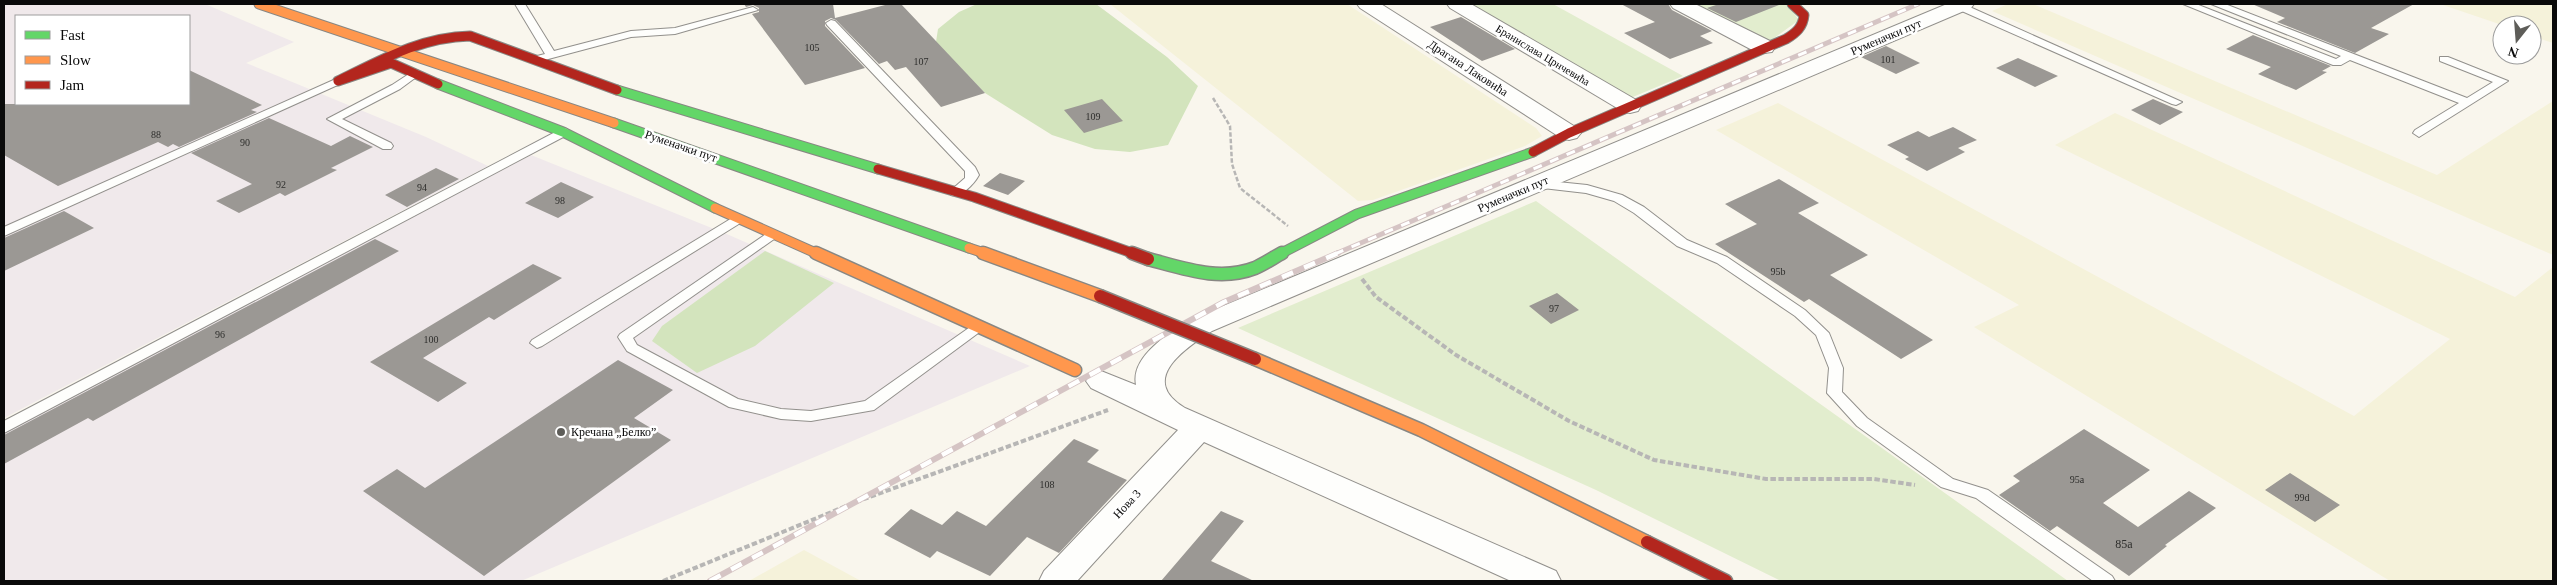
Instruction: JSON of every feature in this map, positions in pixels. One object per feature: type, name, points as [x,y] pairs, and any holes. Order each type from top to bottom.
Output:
[{"type":"street","name":"Руменачки пут","points":[[259,4],[773,177],[1100,296],[1421,430],[1726,581]]},
{"type":"street","name":"Драгана Лаковића","points":[[1367,4],[1569,133]]},
{"type":"street","name":"Бранислава Црнчевића","points":[[1457,4],[1630,106]]},
{"type":"street","points":[[1680,4],[1764,47]]},
{"type":"street","points":[[338,82],[429,39],[462,35],[478,38],[629,95],[955,192],[1163,264],[1198,272],[1221,274],[1254,268],[1357,214],[1538,150],[1569,133],[1786,39],[1802,28],[1805,21],[1804,15],[1792,4]]},
{"type":"street","name":"Руменачки пут","points":[[1544,581],[1199,427],[1170,412],[1163,408],[1154,397],[1150,385],[1150,372],[1157,360],[1170,347],[1202,326],[1962,5]]},
{"type":"street","points":[[338,82],[391,63],[466,96],[563,132],[737,219],[1075,370]]},
{"type":"street","points":[[1101,381],[1170,412]]},
{"type":"street","name":"Нова 3","points":[[1056,581],[1199,427]]},
{"type":"lane","points":[[520,4],[551,55]]},
{"type":"lane","points":[[2188,4],[2337,63],[2350,56]]},
{"type":"lane","points":[[2216,4],[2468,102]]},
{"type":"lane","points":[[1962,5],[2176,102]]},
{"type":"lane","points":[[536,59],[631,34],[675,31],[753,10]]},
{"type":"lane","points":[[831,23],[971,170],[973,175],[970,180],[955,192]]},
{"type":"lane","points":[[2419,133],[2502,80],[2444,59]]},
{"type":"lane","points":[[388,146],[332,119],[396,87],[415,73]]},
{"type":"lane","points":[[4,232],[338,82]]},
{"type":"lane","points":[[4,428],[563,132]]},
{"type":"lane","points":[[1538,184],[1587,189],[1618,198],[1639,210],[1682,243],[1722,260],[1800,314],[1822,332],[1836,368],[1834,393],[1862,422],[1947,482],[1982,494],[2106,581]]},
{"type":"lane","points":[[537,343],[737,219]]},
{"type":"lane","points":[[772,234],[625,337],[632,348],[734,403],[781,414],[811,416],[869,406],[978,328]]},
{"type":"path","points":[[1213,98],[1230,126],[1232,164],[1240,188],[1271,215],[1307,239]]},
{"type":"path","points":[[1350,263],[1376,296],[1456,355],[1569,421],[1654,460],[1766,479],[1874,479],[1923,486]]},
{"type":"path","points":[[663,581],[856,502],[1140,398]]},
{"type":"shaded area","points":[[4,4],[205,4],[294,42],[246,63],[426,137],[488,166],[4,418]]},
{"type":"shaded area","points":[[1110,4],[1347,4],[1536,128],[1542,136],[1525,146],[1373,200],[1358,201]]},
{"type":"shaded area","points":[[2008,4],[2033,4],[2437,175],[2553,101],[2553,255],[1992,11]]},
{"type":"shaded area","points":[[2440,4],[2553,4],[2553,43],[2542,39],[2542,15],[2492,15],[2492,22]]},
{"type":"shaded area","points":[[1778,103],[2354,416],[2450,339],[2055,145],[2115,113],[2515,297],[2553,267],[2553,581],[2390,581],[1974,327],[2019,305],[1716,130]]},
{"type":"shaded area","points":[[531,155],[729,235],[1030,366],[521,581],[4,581],[4,426]]},
{"type":"shaded area","points":[[804,550],[861,581],[749,581]]},
{"type":"green space","points":[[977,4],[1096,4],[1167,57],[1198,86],[1168,145],[1130,152],[1095,149],[1052,135],[985,93],[936,42],[938,29],[959,12]]},
{"type":"green space","points":[[1475,4],[1553,4],[1683,76],[1628,99],[1468,6]]},
{"type":"green space","points":[[1687,4],[1784,4],[1789,7],[1799,20],[1770,41],[1753,38]]},
{"type":"green space","points":[[1536,201],[2068,581],[1781,581],[1596,490],[1238,328]]},
{"type":"green space","points":[[765,251],[834,283],[755,346],[697,373],[652,341],[662,326]]},
{"type":"building","points":[[744,4],[833,4],[835,18],[889,4],[901,4],[985,93],[941,107],[906,67],[895,70],[887,61],[879,64],[836,20],[831,18],[825,21],[825,26],[865,68],[805,85],[752,14],[759,12],[759,8],[753,5],[746,7]]},
{"type":"building","points":[[1621,4],[1668,4],[1672,10],[1712,31],[1700,36],[1713,43],[1670,59],[1624,33],[1655,22]]},
{"type":"building","points":[[1719,4],[1779,5],[1736,22],[1707,8]]},
{"type":"building","points":[[2252,4],[2414,4],[2371,28],[2389,34],[2355,53],[2277,22],[2285,18]]},
{"type":"building","points":[[1461,17],[1515,49],[1482,61],[1430,27]]},
{"type":"building","points":[[2253,35],[2331,66],[2322,71],[2327,72],[2296,90],[2258,74],[2271,67],[2226,49]]},
{"type":"building","points":[[1886,46],[1920,63],[1896,74],[1861,57]]},
{"type":"building","points":[[2018,58],[2058,76],[2035,87],[1996,68]]},
{"type":"building","points":[[190,70],[262,105],[251,110],[257,112],[179,147],[173,144],[168,147],[158,142],[58,186],[4,155],[4,104],[190,105]]},
{"type":"building","points":[[1102,99],[1123,121],[1084,133],[1064,110]]},
{"type":"building","points":[[2153,99],[2183,112],[2160,125],[2131,110]]},
{"type":"building","points":[[269,118],[331,146],[350,136],[373,147],[331,168],[337,170],[285,196],[280,193],[239,213],[216,201],[252,184],[191,153]]},
{"type":"building","points":[[1953,127],[1977,140],[1958,148],[1965,152],[1927,171],[1905,159],[1909,157],[1887,145],[1918,131],[1929,137]]},
{"type":"building","points":[[436,168],[459,179],[407,207],[385,195]]},
{"type":"building","points":[[1000,173],[1025,181],[1008,195],[983,186]]},
{"type":"building","points":[[1779,179],[1819,203],[1798,213],[1868,255],[1830,275],[1933,340],[1901,359],[1809,299],[1804,302],[1715,244],[1757,224],[1725,204]]},
{"type":"building","points":[[561,182],[594,197],[558,218],[525,203]]},
{"type":"building","points":[[64,211],[94,228],[4,271],[4,238]]},
{"type":"building","points":[[375,239],[399,251],[93,421],[88,418],[4,464],[4,435]]},
{"type":"building","points":[[533,264],[562,278],[494,320],[489,317],[423,358],[467,383],[438,402],[370,362]]},
{"type":"building","points":[[1557,293],[1579,310],[1551,324],[1529,306]]},
{"type":"building","points":[[618,360],[673,390],[634,418],[671,440],[484,576],[363,491],[397,469],[425,488]]},
{"type":"building","points":[[2084,429],[2150,470],[2103,503],[2138,527],[2189,491],[2216,508],[2165,545],[2167,546],[2129,576],[2057,526],[2050,531],[1999,495],[2020,481],[2013,476]]},
{"type":"building","points":[[1074,439],[1099,450],[1087,462],[1127,480],[1059,553],[1027,537],[990,576],[937,551],[930,558],[884,534],[911,509],[942,525],[957,511],[986,526]]},
{"type":"building","points":[[2290,473],[2340,505],[2315,522],[2265,490]]},
{"type":"building","points":[[1221,511],[1244,521],[1211,561],[1254,581],[1161,581]]},
{"type":"railway","points":[[1335,254],[1918,4]]},
{"type":"railway","points":[[710,581],[1224,302],[1338,253]]},
{"type":"traffic: fast","points":[[438,84],[563,132],[715,208]]},
{"type":"traffic: fast","points":[[617,90],[878,169]]},
{"type":"traffic: fast","points":[[614,123],[969,248]]},
{"type":"traffic: fast","points":[[1148,259],[1209,274],[1232,273],[1254,268],[1357,214],[1533,152]]},
{"type":"traffic: slow","points":[[259,4],[614,123]]},
{"type":"traffic: slow","points":[[715,208],[1075,370]]},
{"type":"traffic: slow","points":[[969,248],[1100,296]]},
{"type":"traffic: slow","points":[[1255,359],[1421,430],[1647,542]]},
{"type":"traffic: jam","points":[[1533,152],[1569,133],[1786,39],[1799,29],[1804,19],[1804,15],[1792,4]]},
{"type":"traffic: jam","points":[[438,84],[391,63],[338,81],[386,57],[418,44],[452,36],[470,36],[617,90]]},
{"type":"traffic: jam","points":[[878,169],[974,197],[1148,259]]},
{"type":"traffic: jam","points":[[1100,296],[1255,359]]},
{"type":"traffic: jam","points":[[1647,542],[1726,581]]},
{"type":"place","name":"Кречана „Белко”","points":[[561,432]]}]
